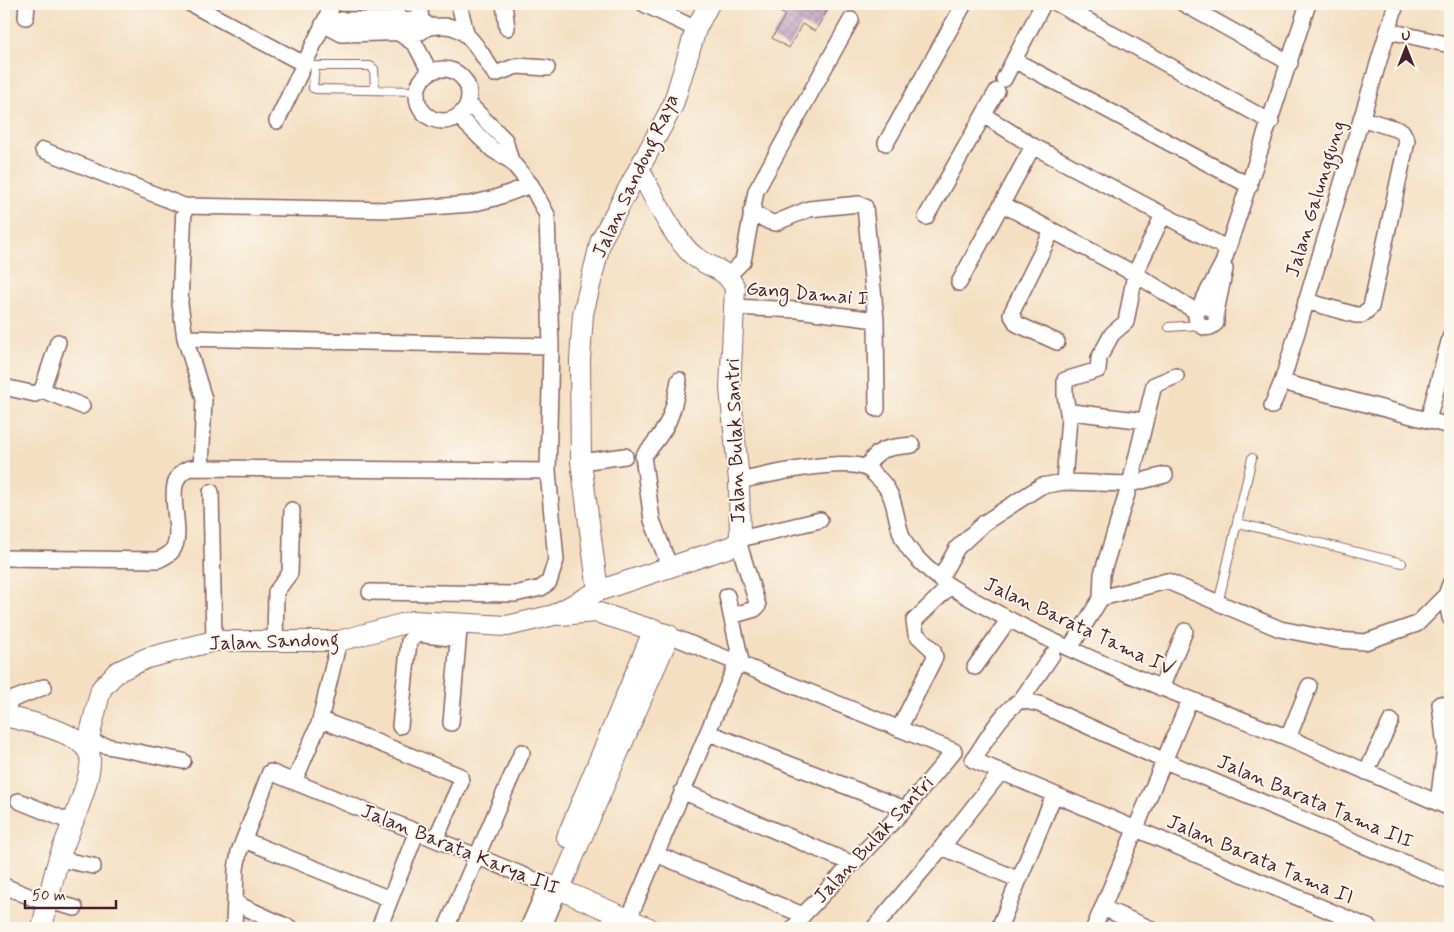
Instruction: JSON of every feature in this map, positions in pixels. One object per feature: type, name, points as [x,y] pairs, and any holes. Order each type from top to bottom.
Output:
[{"type":"street","points":[[191,4],[304,64]]},
{"type":"street","points":[[277,121],[333,4]]},
{"type":"street","points":[[397,4],[398,27]]},
{"type":"street","points":[[420,4],[421,30],[430,72]]},
{"type":"street","points":[[459,4],[466,33],[495,74],[517,66],[547,68]]},
{"type":"street","points":[[504,4],[507,28]]},
{"type":"street","points":[[644,4],[696,29]]},
{"type":"street","name":"Jalan Sandong Raya","points":[[598,591],[581,462],[580,360],[584,314],[589,286],[601,240],[672,105],[696,29],[708,4]]},
{"type":"street","points":[[886,143],[964,4]]},
{"type":"street","points":[[926,217],[985,116],[1043,4]]},
{"type":"street","points":[[1058,4],[1270,122]]},
{"type":"street","points":[[1184,4],[1290,63]]},
{"type":"street","points":[[1199,315],[1226,256],[1308,4]]},
{"type":"street","name":"Jalan Galunggung","points":[[1272,406],[1282,382],[1396,4]]},
{"type":"street","points":[[323,24],[341,20],[421,30]]},
{"type":"street","points":[[638,169],[677,236],[694,256],[729,275],[743,261],[750,212],[756,191],[851,20]]},
{"type":"street","points":[[398,27],[421,30],[448,26],[466,33]]},
{"type":"street","points":[[1388,31],[1450,45]]},
{"type":"street","points":[[1014,60],[1250,186]]},
{"type":"street","points":[[442,68],[454,71],[464,79],[469,90],[468,103],[458,116],[446,120],[435,119],[424,113],[418,103],[417,91],[421,80],[430,72],[442,68]]},
{"type":"street","points":[[370,592],[516,594],[541,588],[549,582],[556,560],[548,471],[552,346],[547,215],[531,185],[512,161],[505,140],[468,103]]},
{"type":"street","points":[[458,116],[493,150],[512,161]]},
{"type":"street","points":[[985,116],[1033,146],[1163,215],[1226,256]]},
{"type":"street","points":[[1306,301],[1356,315],[1362,315],[1372,307],[1407,141],[1402,131],[1361,118]]},
{"type":"street","points":[[959,283],[1033,146]]},
{"type":"street","points":[[43,150],[184,206],[409,209],[472,204],[531,185]]},
{"type":"street","points":[[750,212],[770,222],[775,222],[809,209],[859,204],[865,208],[876,320],[877,409]]},
{"type":"street","points":[[1002,204],[1135,274],[1199,315]]},
{"type":"street","points":[[184,206],[180,304],[185,338],[204,399],[201,468]]},
{"type":"street","points":[[1064,482],[1069,418],[1065,395],[1065,380],[1098,370],[1099,358],[1112,334],[1126,322],[1135,274],[1163,215]]},
{"type":"street","points":[[1052,231],[1011,314],[1017,324],[1057,342]]},
{"type":"street","points":[[1199,315],[1207,306],[1216,312],[1226,271],[1226,256]]},
{"type":"street","name":"Jalan Bulak Santri","points":[[598,591],[733,546],[739,540],[739,481],[730,388],[736,288],[729,275]]},
{"type":"street","name":"Gang Damai I","points":[[734,307],[798,310],[876,320]]},
{"type":"street","points":[[185,338],[552,346]]},
{"type":"street","points":[[1428,420],[1450,338]]},
{"type":"street","points":[[4,387],[35,394],[42,390],[58,342]]},
{"type":"street","points":[[1070,648],[1101,598],[1102,574],[1130,484],[1154,385],[1176,376]]},
{"type":"street","points":[[670,568],[652,520],[643,456],[662,435],[674,409],[679,380]]},
{"type":"street","points":[[1282,382],[1450,426]]},
{"type":"street","points":[[42,390],[82,406]]},
{"type":"street","points":[[1069,418],[1072,412],[1077,412],[1146,421]]},
{"type":"street","points":[[739,481],[793,470],[846,465],[867,468],[872,457],[884,449],[912,445]]},
{"type":"street","points":[[581,462],[625,456]]},
{"type":"street","points":[[4,558],[158,560],[172,551],[175,540],[175,479],[182,471],[190,468],[548,471]]},
{"type":"street","name":"Jalan Barata Tama IV","points":[[867,468],[884,483],[894,502],[903,539],[921,563],[945,582],[1009,619],[1070,648],[1161,688],[1288,738],[1444,806]]},
{"type":"street","points":[[554,615],[596,612],[661,632],[899,730],[934,657],[933,650],[916,634],[914,621],[945,582],[957,548],[984,523],[1041,486],[1064,482],[1130,484],[1164,475]]},
{"type":"street","points":[[211,492],[214,642]]},
{"type":"street","points":[[275,641],[276,592],[290,572],[292,510]]},
{"type":"street","points":[[731,616],[755,609],[758,606],[739,540],[820,520]]},
{"type":"street","points":[[1101,598],[1167,581],[1280,629],[1337,640],[1365,642],[1417,624],[1448,589]]},
{"type":"street","points":[[1448,589],[1450,618]]},
{"type":"street","name":"Jalan Sandong","points":[[86,742],[101,689],[117,672],[147,658],[214,642],[338,641],[413,621],[459,631],[507,626],[554,615],[598,591]]},
{"type":"street","points":[[627,924],[682,791],[739,665],[727,596]]},
{"type":"street","points":[[975,667],[1009,619]]},
{"type":"street","points":[[400,726],[409,641],[417,634],[459,631],[451,724]]},
{"type":"street","points":[[1161,688],[1186,631]]},
{"type":"street","points":[[543,928],[553,888],[661,632]]},
{"type":"street","points":[[294,782],[320,724],[338,641]]},
{"type":"street","points":[[1021,700],[1052,655]]},
{"type":"street","points":[[1288,738],[1309,686]]},
{"type":"street","points":[[44,687],[11,700],[4,716],[70,735],[86,742],[183,761]]},
{"type":"street","points":[[1094,928],[1190,699]]},
{"type":"street","name":"Jalan Barata Tama II","points":[[1021,700],[1009,710],[973,760],[1370,928]]},
{"type":"street","name":"Jalan Barata Tama III","points":[[1021,700],[1040,704],[1163,760],[1450,882]]},
{"type":"street","points":[[1440,704],[1445,747],[1444,806]]},
{"type":"street","points":[[1366,772],[1391,721]]},
{"type":"street","points":[[320,724],[327,722],[460,776],[461,782],[436,838]]},
{"type":"street","name":"Jalan Bulak Santri","points":[[794,928],[803,915],[905,809],[954,751],[899,730]]},
{"type":"street","points":[[709,734],[905,809]]},
{"type":"street","points":[[42,928],[59,859],[89,772],[89,754],[86,742]]},
{"type":"street","points":[[446,928],[522,752]]},
{"type":"street","name":"Jalan Barata Karya III","points":[[244,840],[270,772],[436,838],[553,888],[627,924],[649,928]]},
{"type":"street","points":[[881,927],[1000,773]]},
{"type":"street","points":[[682,791],[853,864]]},
{"type":"street","points":[[999,928],[1054,795]]},
{"type":"street","points":[[19,801],[73,822]]},
{"type":"street","points":[[379,928],[417,831]]},
{"type":"street","points":[[234,928],[236,869],[244,840],[390,900]]},
{"type":"street","points":[[942,847],[1019,880]]},
{"type":"street","points":[[656,854],[803,915]]},
{"type":"street","points":[[59,859],[93,866]]},
{"type":"street","points":[[4,886],[48,902],[75,908]]},
{"type":"street","points":[[528,928],[553,888]]},
{"type":"street","points":[[235,904],[290,928]]},
{"type":"street","points":[[1103,908],[1149,928]]},
{"type":"lane","points":[[375,89],[374,69],[370,66],[315,66],[313,88],[316,89],[417,91]]},
{"type":"lane","points":[[1169,327],[1199,315]]},
{"type":"lane","points":[[1218,604],[1252,458]]},
{"type":"lane","points":[[1238,522],[1402,563]]},
{"type":"building","points":[[765,4],[813,4],[827,11],[815,31],[802,24],[789,48],[772,38],[785,15]]}]
